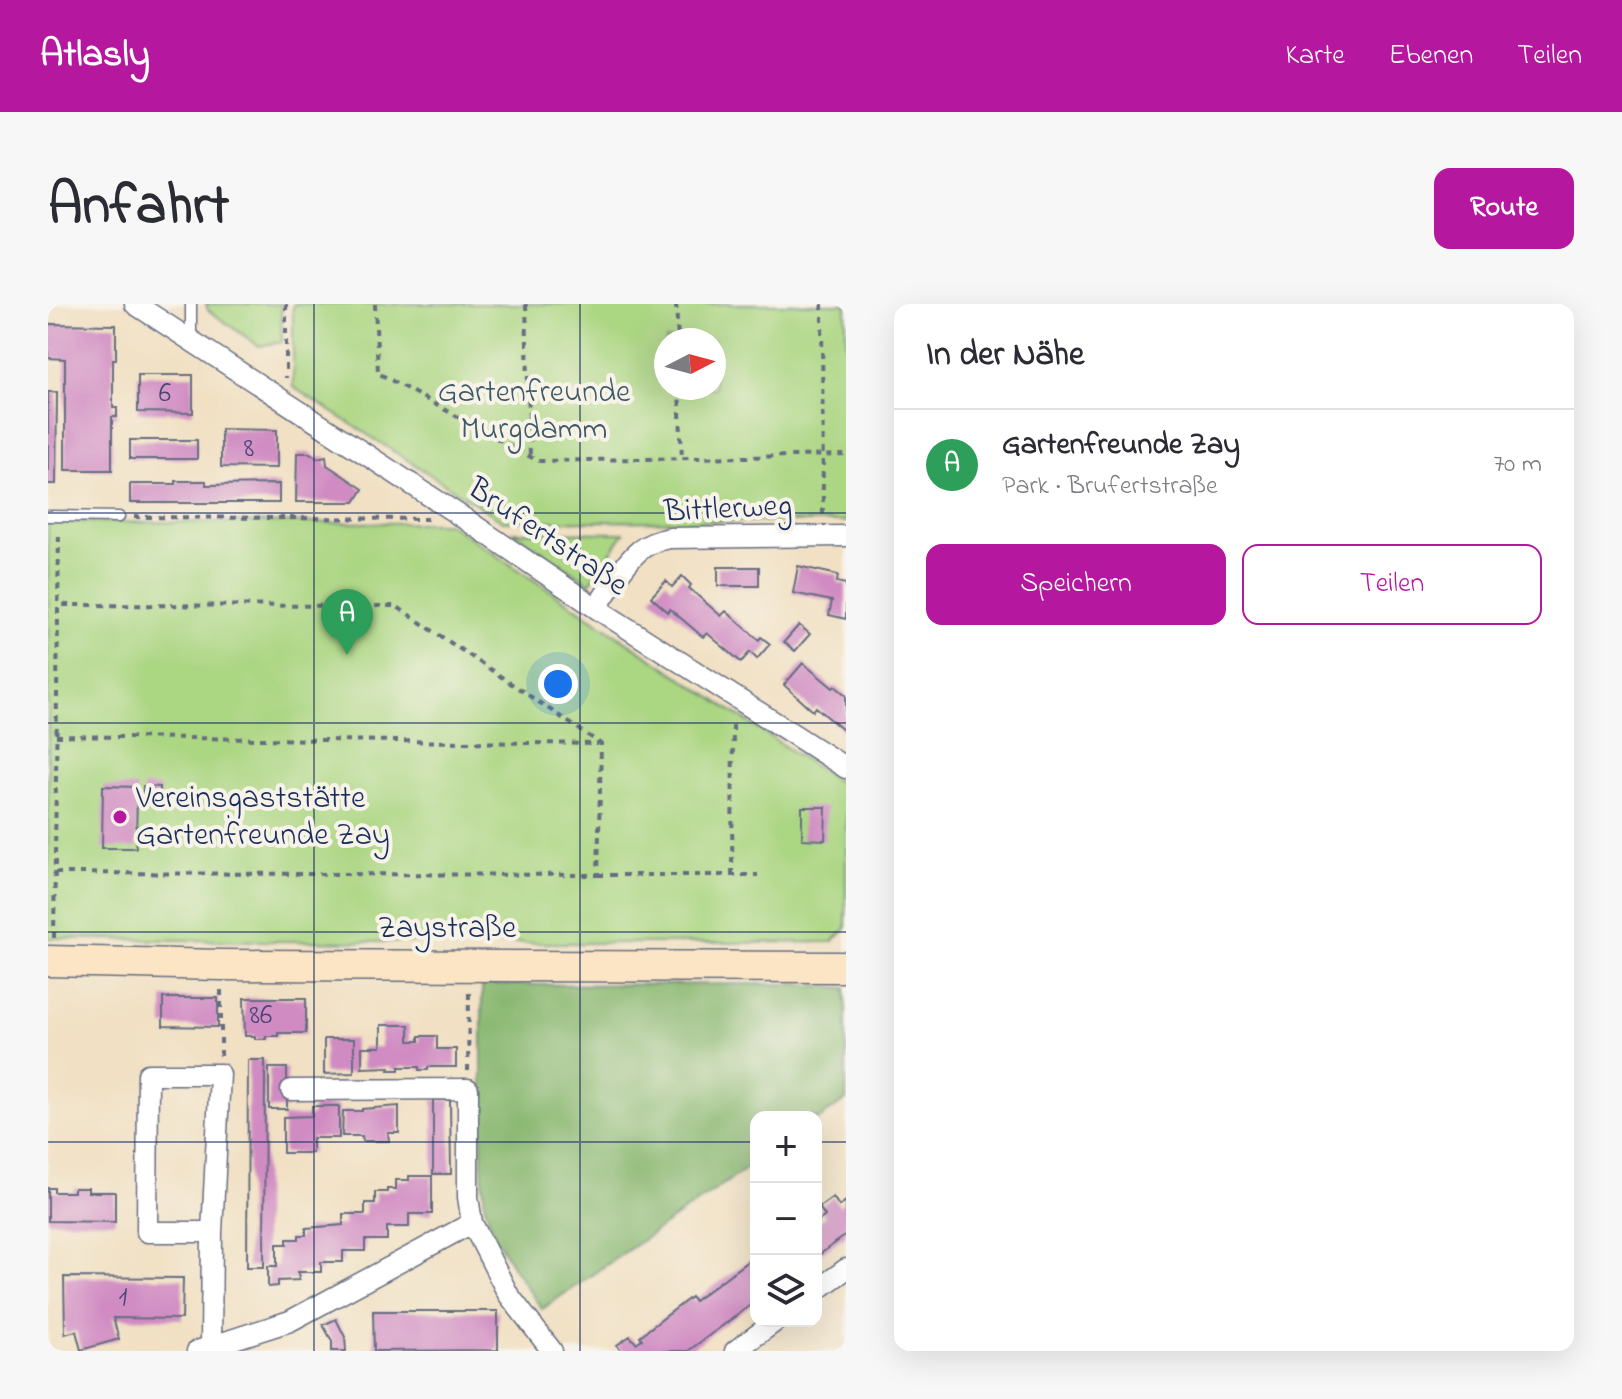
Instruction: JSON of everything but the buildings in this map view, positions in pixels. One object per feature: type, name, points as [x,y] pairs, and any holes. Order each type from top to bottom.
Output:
[{"type":"street","name":"Brufertstraße","points":[[135,304],[596,608],[846,768]]},
{"type":"street","name":"Bittlerweg","points":[[596,608],[641,549],[655,541],[670,538],[846,536]]},
{"type":"street","name":"Zaystraße","points":[[48,961],[221,965],[843,964]]},
{"type":"street","points":[[212,1232],[147,1232],[148,1074],[220,1074],[212,1232],[204,1349],[290,1321],[472,1223]]},
{"type":"street","points":[[291,1090],[468,1089],[468,1197],[472,1223],[508,1294],[552,1351]]},
{"type":"street","points":[[822,1287],[846,1269]]},
{"type":"street","points":[[735,1351],[768,1327]]},
{"type":"lane","points":[[191,304],[191,340]]},
{"type":"lane","points":[[53,516],[119,517]]},
{"type":"path","points":[[279,397],[286,380],[286,304]]},
{"type":"path","points":[[375,304],[378,373],[538,461],[846,455]]},
{"type":"path","points":[[526,304],[530,458]]},
{"type":"path","points":[[676,304],[677,328]]},
{"type":"path","points":[[822,304],[823,536]]},
{"type":"path","points":[[680,400],[682,459]]},
{"type":"path","points":[[53,516],[58,605],[54,924]]},
{"type":"path","points":[[119,517],[465,519]]},
{"type":"path","points":[[58,605],[396,606],[601,744]]},
{"type":"path","points":[[732,875],[733,724]]},
{"type":"path","points":[[56,736],[601,744]]},
{"type":"path","points":[[598,875],[601,744]]},
{"type":"path","points":[[55,873],[758,875]]},
{"type":"path","points":[[220,1074],[221,965]]},
{"type":"path","points":[[468,1089],[469,965]]},
{"type":"green space","points":[[206,304],[281,304],[282,342],[259,346],[208,310]]},
{"type":"green space","name":"Gartenfreunde Murgdamm","points":[[293,304],[846,304],[846,522],[503,521],[293,387]]},
{"type":"green space","points":[[48,522],[448,523],[846,787],[846,929],[832,942],[440,943],[48,938]]},
{"type":"green space","points":[[513,532],[624,533],[590,583]]},
{"type":"green space","points":[[799,984],[846,988],[846,1100],[822,1117],[822,1111],[750,1111],[750,1166],[542,1309],[495,1237],[485,1207],[482,1170],[482,985]]},
{"type":"place","name":"Gartenfreunde Zay","points":[[347,655]]},
{"type":"place","name":"Vereinsgaststätte Gartenfreunde Zay","points":[[120,817]]}]
